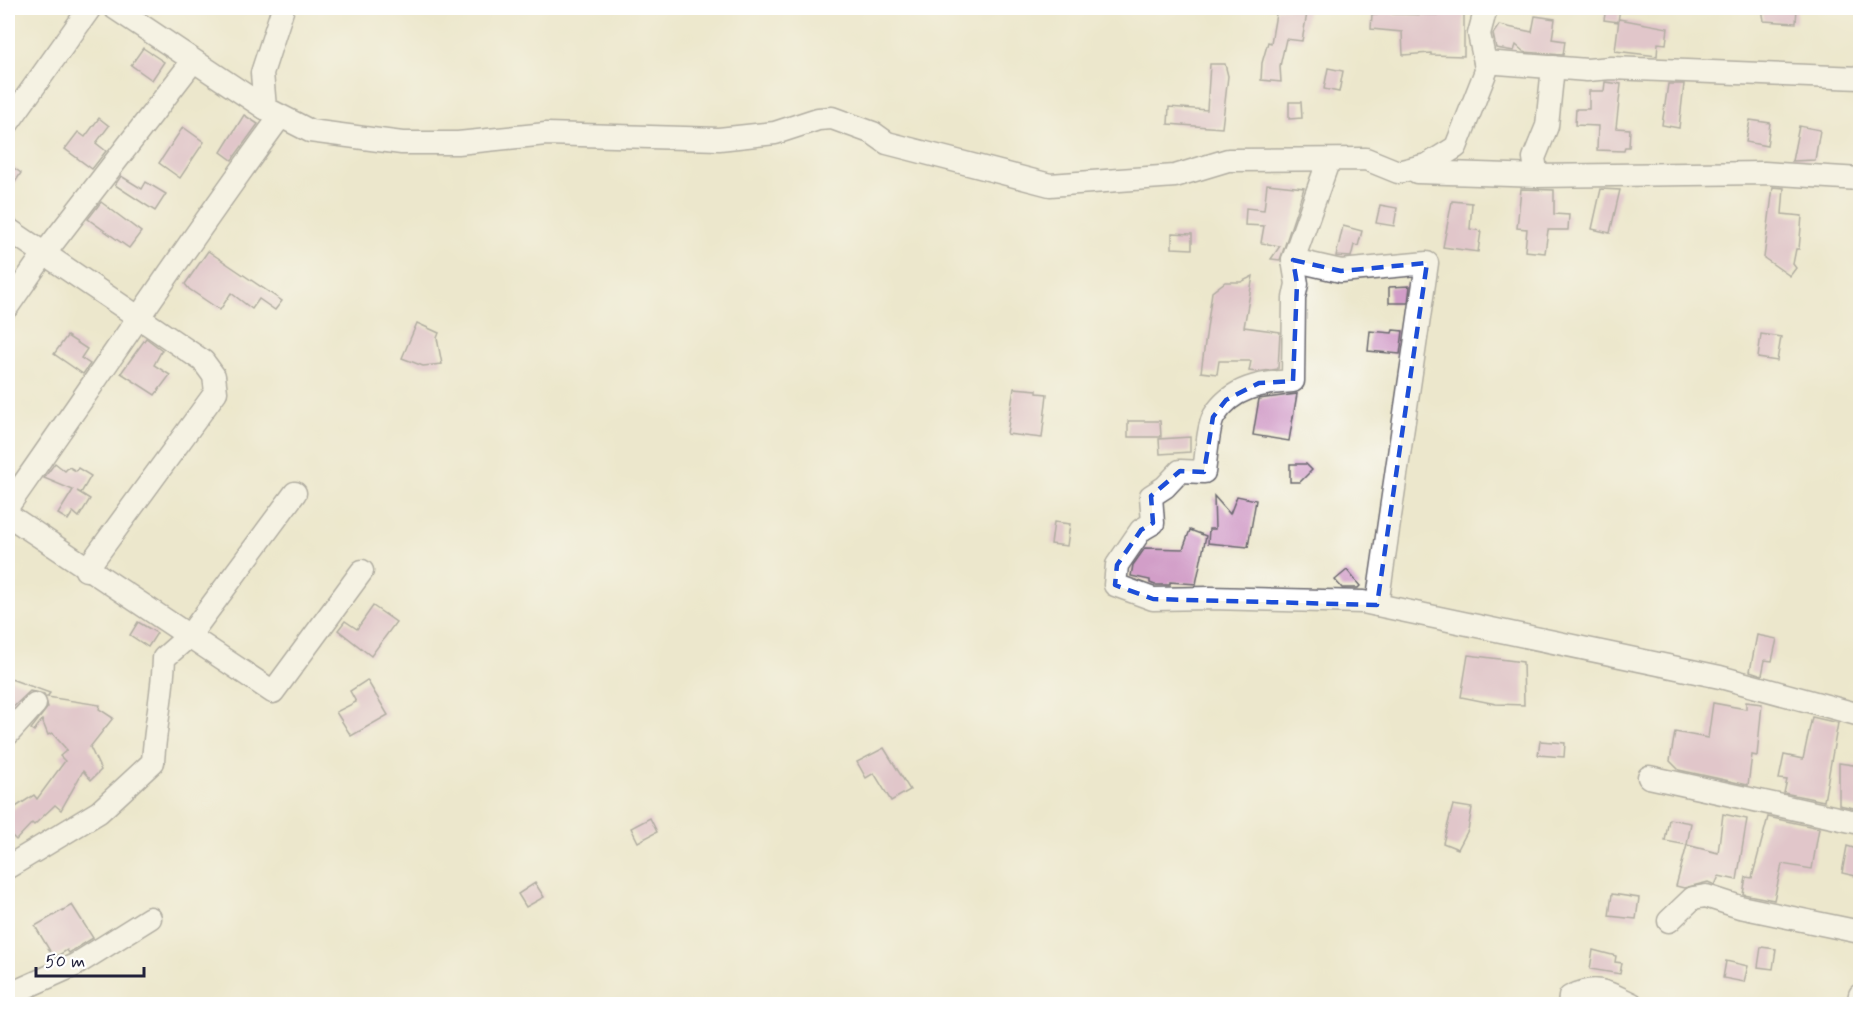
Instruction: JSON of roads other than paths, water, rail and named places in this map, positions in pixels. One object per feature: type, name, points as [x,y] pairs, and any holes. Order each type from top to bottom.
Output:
[{"type":"street","points":[[8,123],[90,8]]},
{"type":"street","points":[[115,8],[273,113],[310,131],[402,143],[458,143],[546,134],[719,139],[775,133],[818,119],[832,118],[873,133],[887,143],[1050,185],[1174,176],[1228,160],[1328,162],[1366,159],[1398,172],[1537,176],[1764,173],[1860,179]]},
{"type":"street","points":[[8,506],[141,317],[273,113],[262,73],[283,8]]},
{"type":"street","points":[[1398,172],[1426,165],[1456,147],[1486,71],[1479,34],[1486,8]]},
{"type":"street","points":[[8,306],[44,254],[193,61]]},
{"type":"street","points":[[1485,62],[1553,67],[1860,78]]},
{"type":"street","points":[[1537,176],[1534,158],[1547,126],[1553,67]]},
{"type":"street","points":[[1328,162],[1293,260],[1297,284],[1294,298],[1293,381],[1259,383],[1226,400],[1213,417],[1204,472],[1180,471],[1166,487],[1151,496],[1153,523],[1141,530],[1117,565],[1115,585],[1153,599],[1210,598],[1363,602],[1720,676],[1860,716]]},
{"type":"street","points":[[8,229],[203,361],[214,376],[216,392],[86,570]]},
{"type":"street","points":[[1293,260],[1341,272],[1426,263],[1377,605]]},
{"type":"street","points":[[8,867],[99,812],[153,762],[156,726],[164,684],[164,658],[189,636],[295,493]]},
{"type":"street","points":[[8,515],[86,570],[273,692],[362,571]]},
{"type":"street","points":[[8,734],[35,704]]},
{"type":"street","points":[[1649,777],[1860,822]]},
{"type":"street","points":[[1669,921],[1693,898],[1706,896],[1740,907],[1860,932]]},
{"type":"street","points":[[8,995],[75,965],[150,918]]},
{"type":"street","points":[[1569,1005],[1570,997],[1587,989],[1605,991],[1632,1005]]},
{"type":"street","points":[[1858,1005],[1860,994]]}]
